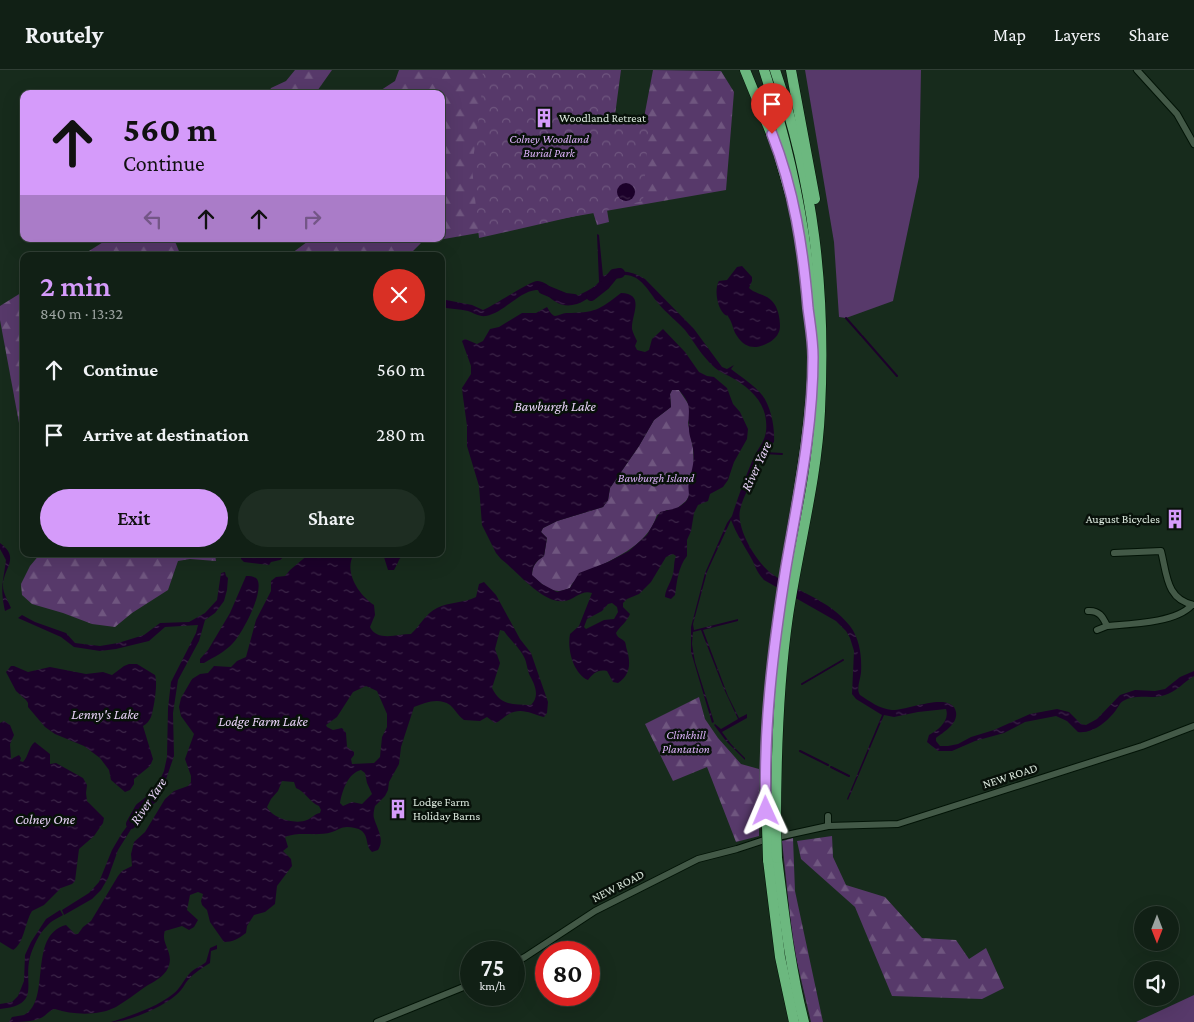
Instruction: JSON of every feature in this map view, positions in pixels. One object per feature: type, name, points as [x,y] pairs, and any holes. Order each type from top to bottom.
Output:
[{"type":"highway","points":[[745,70],[777,148],[797,220],[804,266],[813,356]]},
{"type":"highway","points":[[764,70],[791,162],[804,226],[811,291],[813,356],[805,463],[784,615],[771,826],[780,957],[794,1022]]},
{"type":"highway","points":[[775,70],[796,138],[813,218],[822,312],[820,412]]},
{"type":"highway","points":[[791,70],[812,173],[823,264],[826,325],[820,412],[813,469],[791,567]]},
{"type":"highway","points":[[772,859],[798,1000],[804,1022]]},
{"type":"street","points":[[1138,70],[1176,114],[1194,144]]},
{"type":"street","points":[[1114,553],[1161,551],[1173,594],[1179,600],[1193,605]]},
{"type":"street","points":[[1097,630],[1107,626],[1162,620],[1193,605]]},
{"type":"street","points":[[1088,611],[1093,610],[1099,613],[1107,626]]},
{"type":"street","name":"NEW ROAD","points":[[525,957],[595,911],[698,859],[764,840],[828,826],[898,824],[1142,746],[1194,726]]},
{"type":"street","points":[[828,816],[828,826]]},
{"type":"street","points":[[377,1022],[460,988]]},
{"type":"green space","points":[[295,70],[332,70],[318,90],[270,90],[286,81]]},
{"type":"green space","points":[[399,70],[616,70],[611,119],[643,123],[653,70],[721,71],[734,92],[726,190],[445,239],[445,90],[381,90],[395,81]]},
{"type":"green space","name":"Colney Woodland Burial Park","points":[[483,70],[621,70],[615,115],[621,123],[649,125],[643,201],[607,210],[609,222],[597,225],[593,212],[479,238],[472,168]]},
{"type":"green space","points":[[805,70],[921,70],[919,177],[893,301],[846,318],[839,317],[834,242]]},
{"type":"green space","points":[[764,88],[781,147],[759,94]]},
{"type":"green space","points":[[103,242],[175,242],[179,252],[87,252]]},
{"type":"green space","points":[[307,242],[427,242],[421,243],[412,252],[293,252]]},
{"type":"green space","points":[[20,294],[20,428],[0,320],[0,306]]},
{"type":"green space","name":"Bawburgh Island","points":[[672,390],[679,390],[689,405],[690,415],[688,423],[694,464],[693,474],[689,482],[690,494],[686,501],[675,510],[667,510],[657,515],[652,527],[636,544],[616,558],[577,579],[570,588],[559,591],[545,586],[532,576],[535,564],[544,556],[547,538],[541,532],[543,528],[557,521],[603,507],[608,500],[610,488],[639,446],[654,420],[671,407],[670,394]]},
{"type":"green space","points":[[38,557],[215,557],[216,561],[190,559],[178,561],[168,590],[132,613],[115,627],[92,624],[32,604],[22,595],[21,584],[30,566]]},
{"type":"green space","name":"Clinkhill Plantation","points":[[699,697],[705,719],[718,738],[741,764],[759,769],[759,836],[736,842],[707,767],[673,781],[645,724]]},
{"type":"green space","points":[[832,836],[833,857],[846,885],[885,897],[922,938],[956,940],[969,959],[986,948],[1004,988],[982,999],[892,996],[855,907],[801,859],[797,841]]},
{"type":"green space","points":[[793,838],[795,891],[823,1022],[811,1022],[793,945],[782,841]]},
{"type":"green space","points":[[1194,995],[1194,1022],[1136,1022],[1170,1006],[1179,1006],[1179,1002]]},
{"type":"water","points":[[622,183],[630,183],[635,188],[633,199],[622,201],[617,196],[617,188]]},
{"type":"water","points":[[597,234],[599,235],[603,276],[614,272],[625,272],[645,279],[694,329],[722,367],[727,369],[734,365],[731,369],[762,395],[772,417],[774,442],[763,455],[743,501],[740,510],[741,526],[748,544],[765,568],[781,580],[822,602],[842,617],[850,626],[858,642],[861,655],[861,673],[858,688],[860,695],[879,706],[892,710],[938,702],[953,706],[956,716],[953,724],[936,738],[940,746],[948,746],[994,730],[1030,714],[1057,709],[1069,712],[1081,724],[1086,725],[1097,719],[1120,695],[1135,690],[1155,691],[1165,689],[1180,677],[1194,671],[1194,676],[1169,694],[1154,697],[1134,697],[1123,701],[1104,722],[1089,731],[1078,732],[1067,721],[1056,716],[1025,722],[1004,733],[975,741],[952,751],[938,751],[927,742],[929,735],[945,721],[946,709],[894,717],[884,715],[848,800],[882,715],[856,699],[852,694],[854,651],[850,638],[836,621],[764,580],[757,571],[731,520],[707,572],[693,624],[694,630],[738,619],[738,621],[703,630],[728,696],[739,718],[747,714],[747,718],[722,732],[745,760],[726,741],[714,725],[721,729],[738,719],[724,689],[701,630],[693,632],[692,644],[695,662],[714,722],[712,723],[691,652],[691,627],[705,573],[727,523],[732,516],[753,459],[765,437],[766,421],[762,406],[754,394],[742,384],[713,366],[685,330],[661,307],[644,285],[631,276],[618,276],[611,279],[590,297],[577,304],[562,305],[536,290],[523,294],[499,311],[486,316],[445,308],[445,300],[472,305],[483,310],[538,281],[549,286],[556,294],[566,298],[583,293],[599,282]]},
{"type":"water","points":[[742,266],[752,277],[749,288],[754,292],[764,295],[774,303],[780,320],[776,337],[766,344],[757,347],[748,346],[741,341],[728,315],[724,314],[718,303],[717,284],[719,281],[727,280],[737,267]]},
{"type":"water","name":"Bawburgh Lake","points":[[621,293],[629,294],[635,301],[636,306],[632,329],[637,341],[635,346],[637,350],[645,352],[649,350],[652,339],[663,329],[685,352],[699,372],[714,377],[727,388],[733,404],[740,412],[748,429],[747,439],[734,462],[728,480],[723,487],[710,494],[708,501],[698,505],[694,513],[691,531],[687,540],[687,556],[680,570],[675,595],[671,599],[665,597],[676,556],[673,554],[666,557],[651,582],[639,594],[627,599],[623,603],[623,607],[630,614],[616,633],[625,642],[629,664],[627,673],[618,683],[613,682],[607,671],[596,672],[588,680],[578,672],[572,660],[569,647],[570,634],[579,626],[592,593],[585,592],[564,601],[548,598],[531,586],[501,559],[482,525],[479,486],[467,446],[467,426],[462,388],[471,374],[471,366],[462,341],[465,339],[477,344],[483,341],[490,329],[499,327],[522,313],[536,313],[547,307],[551,314],[555,316],[565,313],[590,311],[602,307]],"holes":[[[672,390],[679,390],[687,401],[689,409],[689,432],[694,457],[687,500],[678,507],[660,512],[647,535],[629,551],[608,562],[579,573],[570,588],[557,592],[542,584],[532,575],[535,564],[544,556],[547,538],[541,532],[543,528],[557,521],[603,507],[608,500],[610,488],[639,446],[654,420],[671,407],[670,394]],[[612,603],[617,607],[618,612],[614,619],[604,620],[586,629],[584,627],[587,619]]]},
{"type":"water","points":[[0,543],[6,548],[10,558],[3,586],[11,608],[5,611],[2,590],[6,560],[0,549]]},
{"type":"water","points":[[241,557],[284,557],[271,562],[269,565],[244,562]]},
{"type":"water","name":"Lodge Farm Lake","points":[[305,557],[353,557],[350,568],[354,582],[368,601],[374,605],[375,615],[370,627],[373,632],[383,636],[411,634],[429,613],[437,608],[476,597],[479,584],[484,582],[496,595],[520,639],[531,653],[548,702],[547,713],[544,717],[518,711],[509,714],[495,723],[487,717],[480,721],[464,720],[450,705],[441,701],[414,707],[401,747],[399,764],[389,782],[385,796],[375,806],[374,817],[381,838],[378,850],[372,852],[368,847],[364,833],[353,827],[320,834],[297,834],[285,837],[288,847],[283,851],[291,859],[292,866],[277,886],[275,904],[265,912],[254,915],[247,926],[246,933],[233,941],[224,942],[210,922],[207,910],[202,905],[203,894],[198,892],[190,895],[187,910],[198,920],[194,927],[189,930],[182,926],[165,931],[164,940],[170,962],[164,974],[158,979],[120,1005],[109,1010],[86,1014],[55,1009],[37,1019],[26,1022],[9,1022],[12,1017],[24,1015],[32,1008],[37,996],[43,954],[47,941],[54,931],[66,925],[75,934],[78,934],[91,921],[118,876],[122,871],[132,866],[131,854],[134,842],[145,832],[165,799],[174,791],[188,786],[191,782],[191,776],[185,759],[194,734],[181,716],[179,707],[181,698],[192,679],[200,674],[208,673],[214,666],[231,667],[237,661],[246,657],[256,620],[271,591],[271,581],[276,577],[285,576]],"holes":[[[500,630],[504,631],[525,659],[536,690],[534,702],[531,705],[503,701],[495,694],[492,688],[500,663],[495,649]],[[366,686],[377,691],[387,714],[387,727],[382,737],[380,757],[374,763],[352,764],[351,759],[354,752],[347,747],[346,733],[342,728],[333,730],[326,725],[337,717],[353,692]],[[361,770],[365,773],[372,794],[362,804],[352,802],[343,806],[340,803],[344,788],[349,779]],[[282,781],[294,782],[296,788],[319,806],[320,813],[307,820],[296,822],[284,820],[270,811],[267,807],[278,791]]]},
{"type":"water","points":[[384,557],[403,557],[394,570],[388,570]]},
{"type":"water","points":[[225,572],[228,578],[224,601],[215,613],[205,620],[199,641],[178,680],[173,713],[174,756],[164,785],[135,823],[118,850],[108,878],[101,890],[92,899],[64,915],[62,910],[89,893],[99,882],[112,850],[122,833],[157,786],[164,771],[167,757],[168,708],[171,682],[196,633],[198,625],[165,627],[149,641],[100,651],[74,647],[61,637],[18,618],[22,615],[35,622],[66,633],[75,643],[100,646],[118,643],[144,635],[160,623],[189,622],[205,613],[217,600],[221,573]]},
{"type":"water","points":[[246,576],[256,578],[259,585],[258,593],[247,622],[230,646],[204,663],[200,663],[200,659],[208,650],[230,613]]},
{"type":"water","name":"Lenny's Lake","points":[[129,664],[137,664],[155,675],[156,684],[151,717],[143,726],[153,759],[150,766],[134,779],[134,784],[130,790],[125,792],[111,780],[109,770],[100,758],[84,746],[55,734],[45,727],[28,707],[26,700],[16,691],[6,672],[11,666],[28,672],[50,667],[86,674],[103,672],[112,675]]},
{"type":"water","name":"Colney One","points":[[4,721],[10,725],[14,735],[10,744],[11,759],[19,755],[20,761],[23,762],[35,742],[50,754],[50,764],[56,763],[83,778],[87,785],[87,801],[104,818],[103,823],[94,836],[79,849],[75,881],[61,888],[44,905],[32,911],[20,943],[13,950],[0,942],[0,723]]},
{"type":"water","points":[[60,910],[63,915],[44,929],[33,949],[28,967],[28,992],[26,998],[13,1007],[0,1009],[0,1004],[12,1002],[18,996],[24,981],[25,955],[31,942],[46,919]]},
{"type":"water","points":[[217,945],[217,949],[211,951],[210,963],[193,975],[175,996],[149,1012],[111,1022],[135,1014],[167,999],[178,989],[190,973],[206,962],[210,948]]},
{"type":"waterway","name":"River Yare","points":[[591,296],[605,285],[614,274],[620,273]]},
{"type":"waterway","name":"River Yare","points":[[543,289],[565,298],[574,299]]},
{"type":"waterway","points":[[846,318],[861,335]]},
{"type":"waterway","points":[[862,336],[897,376]]},
{"type":"waterway","points":[[764,453],[782,454]]},
{"type":"waterway","points":[[802,684],[843,660]]},
{"type":"waterway","points":[[800,751],[828,765]]},
{"type":"waterway","points":[[831,767],[849,776]]},
{"type":"waterway","name":"River Yare","points":[[131,824],[140,808],[153,798]]},
{"type":"place","name":"Woodland Retreat","points":[[544,118]]},
{"type":"place","name":"August Bicycles","points":[[1175,519]]},
{"type":"place","name":"Lodge Farm Holiday Barns","points":[[398,809]]},
{"type":"route","points":[[766,811],[766,746],[770,684],[786,565],[805,463],[813,356],[804,266],[797,220],[786,176],[772,134]]}]
